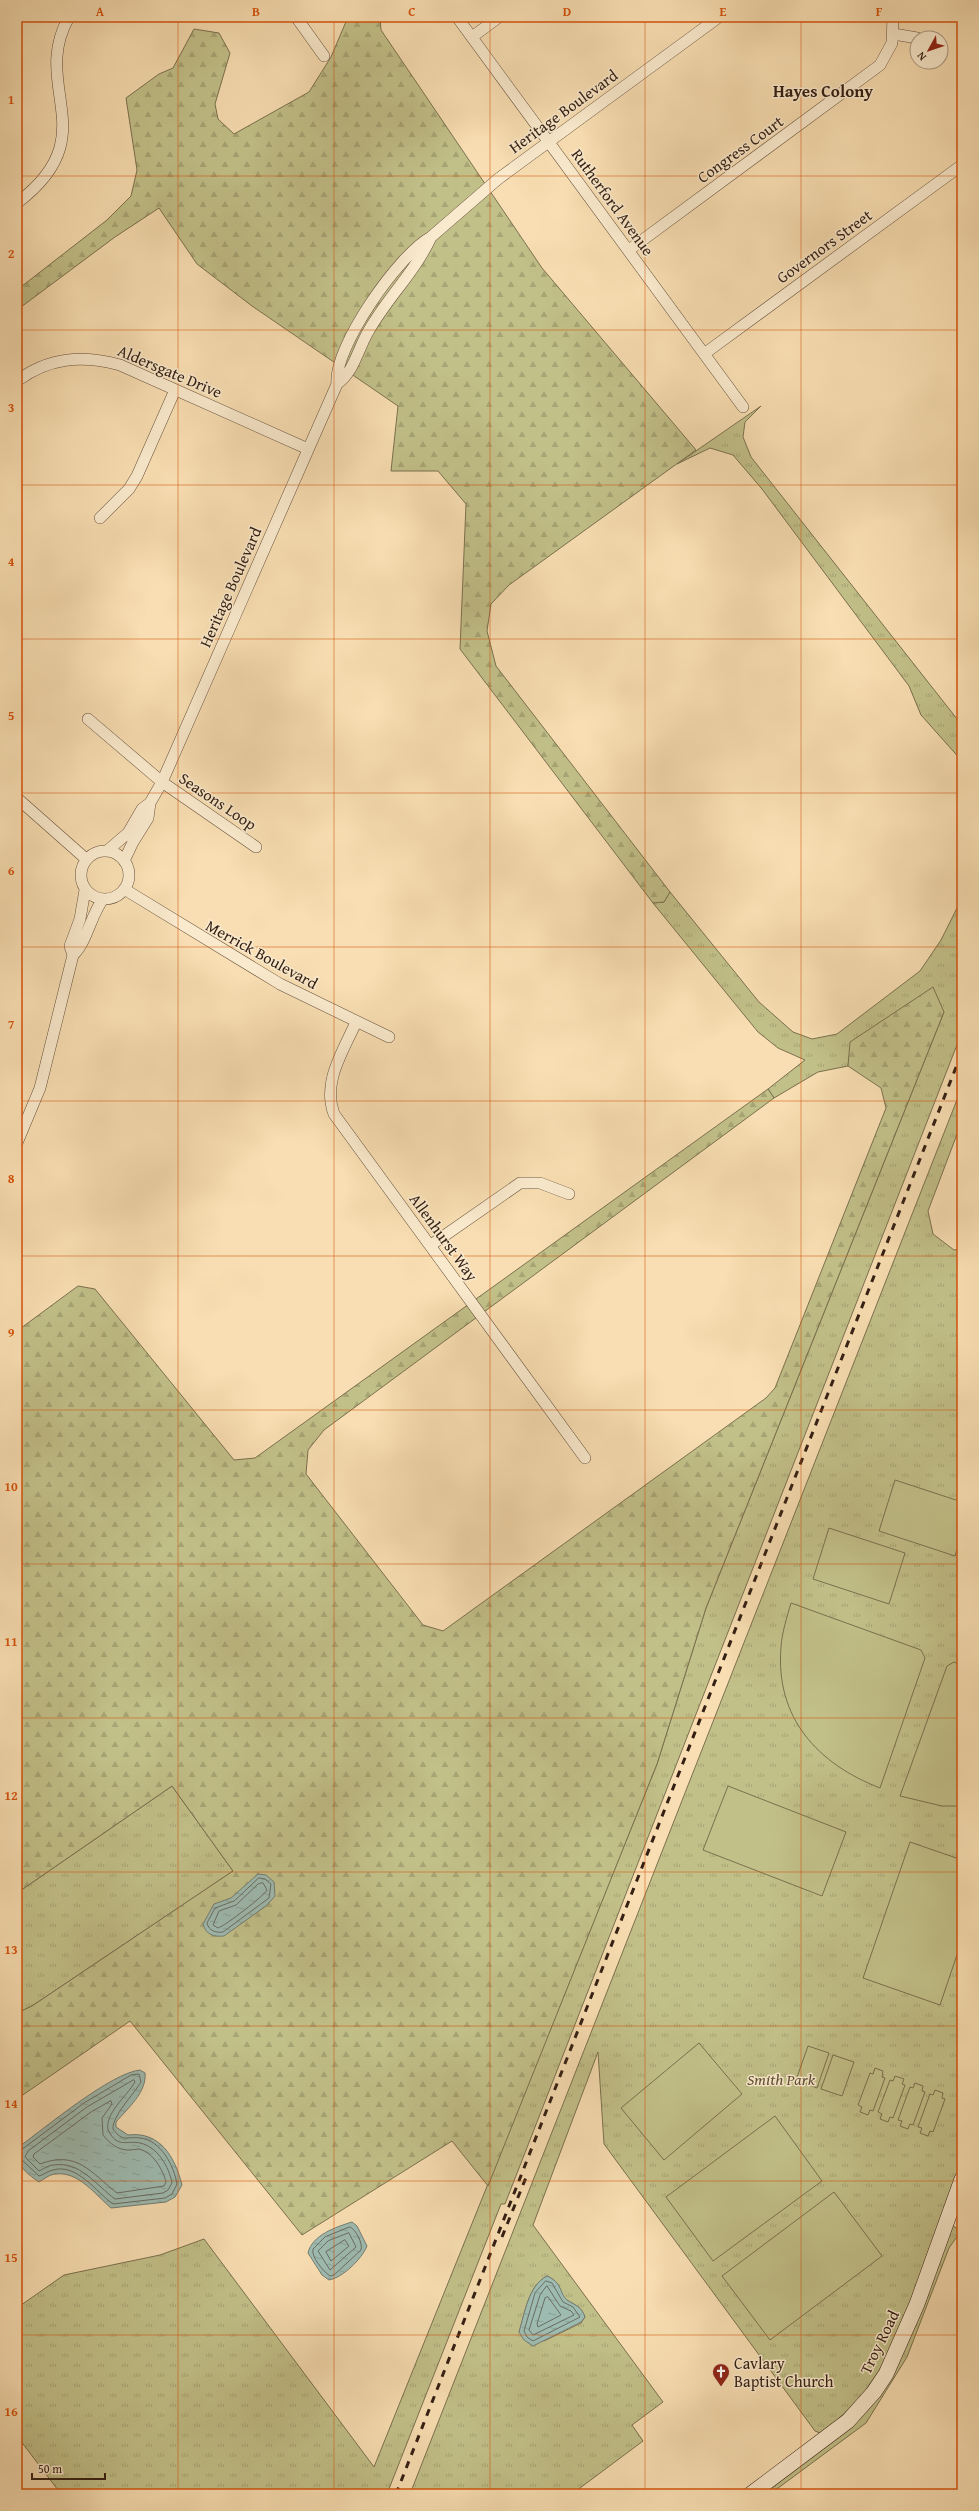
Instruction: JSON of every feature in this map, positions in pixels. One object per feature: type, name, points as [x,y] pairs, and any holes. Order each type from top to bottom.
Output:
[{"type":"street","points":[[17,204],[43,182],[51,171],[60,149],[64,125],[58,57],[60,36],[70,17]]},
{"type":"street","points":[[296,17],[324,56]]},
{"type":"street","name":"Rutherford Avenue","points":[[457,17],[743,407]]},
{"type":"street","points":[[472,37],[499,17]]},
{"type":"street","name":"Heritage Boulevard","points":[[124,861],[133,842],[148,818],[150,803],[162,782],[337,384],[346,378],[367,334],[384,304],[423,254],[431,237],[498,179],[719,17]]},
{"type":"street","name":"Congress Court","points":[[629,250],[880,65],[888,52],[894,34],[893,17]]},
{"type":"street","points":[[894,34],[909,37]]},
{"type":"street","name":"Governors Street","points":[[704,354],[962,165]]},
{"type":"street","name":"Aldersgate Drive","points":[[17,381],[47,364],[80,358],[99,359],[120,365],[308,449]]},
{"type":"street","points":[[100,518],[128,489],[137,476],[175,390]]},
{"type":"street","name":"Seasons Loop","points":[[88,719],[162,782],[256,847]]},
{"type":"street","points":[[17,798],[86,860]]},
{"type":"street","name":"Heritage Boulevard","points":[[108,851],[128,833],[142,809],[150,803]]},
{"type":"street","points":[[17,1143],[40,1088],[73,956],[70,946],[80,919],[85,890],[80,874],[86,860],[96,852],[108,851],[117,854],[124,861],[129,872],[124,889],[117,896],[103,899],[93,897],[85,890]]},
{"type":"street","name":"Merrick Boulevard","points":[[124,889],[280,984],[389,1037]]},
{"type":"street","points":[[73,956],[81,948],[92,918],[103,899]]},
{"type":"street","name":"Allenhurst Way","points":[[356,1022],[332,1077],[329,1090],[329,1101],[334,1114],[585,1458]]},
{"type":"street","points":[[431,1245],[520,1183],[540,1183],[569,1194]]},
{"type":"street","name":"Troy Road","points":[[751,2494],[848,2421],[882,2380],[895,2358],[911,2318],[962,2178]]},
{"type":"green space","points":[[348,17],[380,17],[381,30],[542,268],[696,450],[509,585],[491,604],[487,631],[496,666],[670,892],[664,902],[653,903],[460,649],[466,504],[438,471],[391,471],[398,406],[252,306],[197,264],[159,208],[115,237],[21,307],[17,302],[17,290],[107,220],[131,196],[137,170],[126,98],[159,74],[173,68],[194,29],[219,33],[230,53],[215,104],[218,119],[234,134],[309,92],[331,57]]},
{"type":"green space","points":[[761,406],[745,422],[743,437],[751,457],[961,724],[962,761],[921,715],[909,686],[762,489],[733,455],[710,448],[677,464]]},
{"type":"green space","points":[[670,892],[759,1002],[793,1032],[812,1039],[837,1034],[920,971],[941,940],[962,898],[962,1032],[505,2204],[501,2204],[387,2494],[61,2494],[17,2436],[17,2308],[64,2275],[160,2255],[204,2239],[374,2467],[657,1764],[706,1608],[944,1012],[851,1042],[848,1066],[818,1072],[774,1098],[768,1089],[805,1060],[778,1048],[758,1032],[653,903],[664,902]]},
{"type":"green space","points":[[933,987],[944,1012],[706,1608],[657,1764],[488,2186],[452,2141],[302,2235],[130,2021],[17,2099],[17,2013],[32,2006],[233,1871],[172,1786],[17,1893],[17,1331],[78,1286],[95,1289],[234,1460],[255,1458],[768,1089],[774,1098],[324,1430],[308,1450],[306,1474],[423,1625],[443,1631],[766,1398],[775,1388],[886,1108],[881,1088],[848,1066],[850,1042]]},
{"type":"green space","name":"Smith Park","points":[[962,1087],[962,1121],[928,1211],[933,1234],[954,1250],[962,1249],[962,2160],[895,2347],[861,2397],[823,2434],[815,2431],[604,2144],[598,2052],[533,2225],[663,2402],[632,2425],[643,2441],[572,2494],[410,2494]],"holes":[[[547,2276],[556,2282],[564,2297],[580,2308],[585,2317],[581,2323],[544,2341],[519,2332],[525,2309],[535,2286]]]},
{"type":"green space","points":[[895,1480],[962,1502],[962,1534],[955,1556],[879,1531]]},
{"type":"green space","points":[[829,1528],[905,1553],[889,1604],[813,1579]]},
{"type":"green space","points":[[791,1603],[921,1650],[925,1658],[880,1788],[858,1778],[838,1766],[820,1752],[805,1735],[793,1716],[785,1696],[781,1672],[781,1647]]},
{"type":"green space","points":[[954,1662],[962,1665],[962,1806],[942,1806],[900,1796],[947,1666]]},
{"type":"green space","points":[[172,1786],[233,1871],[32,2006],[17,2013],[17,1893]]},
{"type":"green space","points":[[728,1786],[846,1832],[822,1896],[703,1850]]},
{"type":"green space","points":[[910,1842],[962,1860],[962,1940],[940,2005],[863,1978]]},
{"type":"green space","points":[[699,2043],[742,2094],[664,2160],[621,2108]]},
{"type":"green space","points":[[808,2046],[829,2053],[817,2088],[796,2080]]},
{"type":"green space","points":[[833,2055],[854,2062],[842,2096],[821,2089]]},
{"type":"green space","points":[[875,2068],[883,2071],[882,2077],[885,2078],[873,2111],[870,2110],[868,2115],[860,2112],[862,2107],[858,2105],[870,2073],[873,2074]]},
{"type":"green space","points":[[895,2076],[904,2079],[902,2084],[905,2085],[893,2118],[890,2117],[888,2122],[880,2119],[882,2114],[878,2112],[890,2080],[893,2081]]},
{"type":"green space","points":[[915,2083],[923,2086],[922,2091],[925,2092],[913,2125],[910,2124],[908,2129],[900,2126],[902,2121],[898,2120],[910,2087],[913,2088]]},
{"type":"green space","points":[[935,2090],[943,2093],[942,2098],[945,2099],[933,2132],[930,2131],[928,2136],[920,2133],[922,2128],[918,2127],[930,2094],[933,2095]]},
{"type":"green space","points":[[775,2116],[822,2181],[713,2261],[666,2197]]},
{"type":"green space","points":[[834,2192],[882,2256],[770,2340],[722,2276]]},
{"type":"green space","points":[[951,2225],[962,2231],[962,2236],[956,2238],[949,2248],[907,2357],[866,2423],[770,2494],[761,2494],[868,2408]]},
{"type":"water","points":[[258,1874],[266,1875],[274,1882],[275,1896],[266,1906],[224,1936],[214,1936],[208,1933],[203,1924],[214,1904],[231,1898]]},
{"type":"water","points":[[140,2070],[145,2073],[143,2087],[136,2099],[116,2122],[116,2127],[128,2135],[149,2137],[164,2148],[175,2165],[182,2185],[175,2197],[166,2202],[111,2208],[86,2185],[72,2176],[54,2174],[39,2182],[25,2171],[19,2162],[18,2157],[20,2146],[96,2090],[128,2073]]},
{"type":"water","points":[[352,2222],[357,2226],[367,2246],[361,2257],[351,2267],[340,2276],[329,2280],[322,2275],[308,2253],[310,2247],[319,2237],[339,2226]]},
{"type":"water","points":[[547,2276],[556,2282],[564,2297],[580,2308],[585,2317],[581,2322],[533,2346],[524,2340],[519,2332],[531,2293],[535,2286]]},
{"type":"railway","points":[[396,2494],[962,1052]]},
{"type":"railway","points":[[502,2237],[527,2175]]},
{"type":"place","name":"Cavlary Baptist Church","points":[[721,2387]]},
{"type":"district","name":"Hayes Colony","points":[[823,91]]}]
